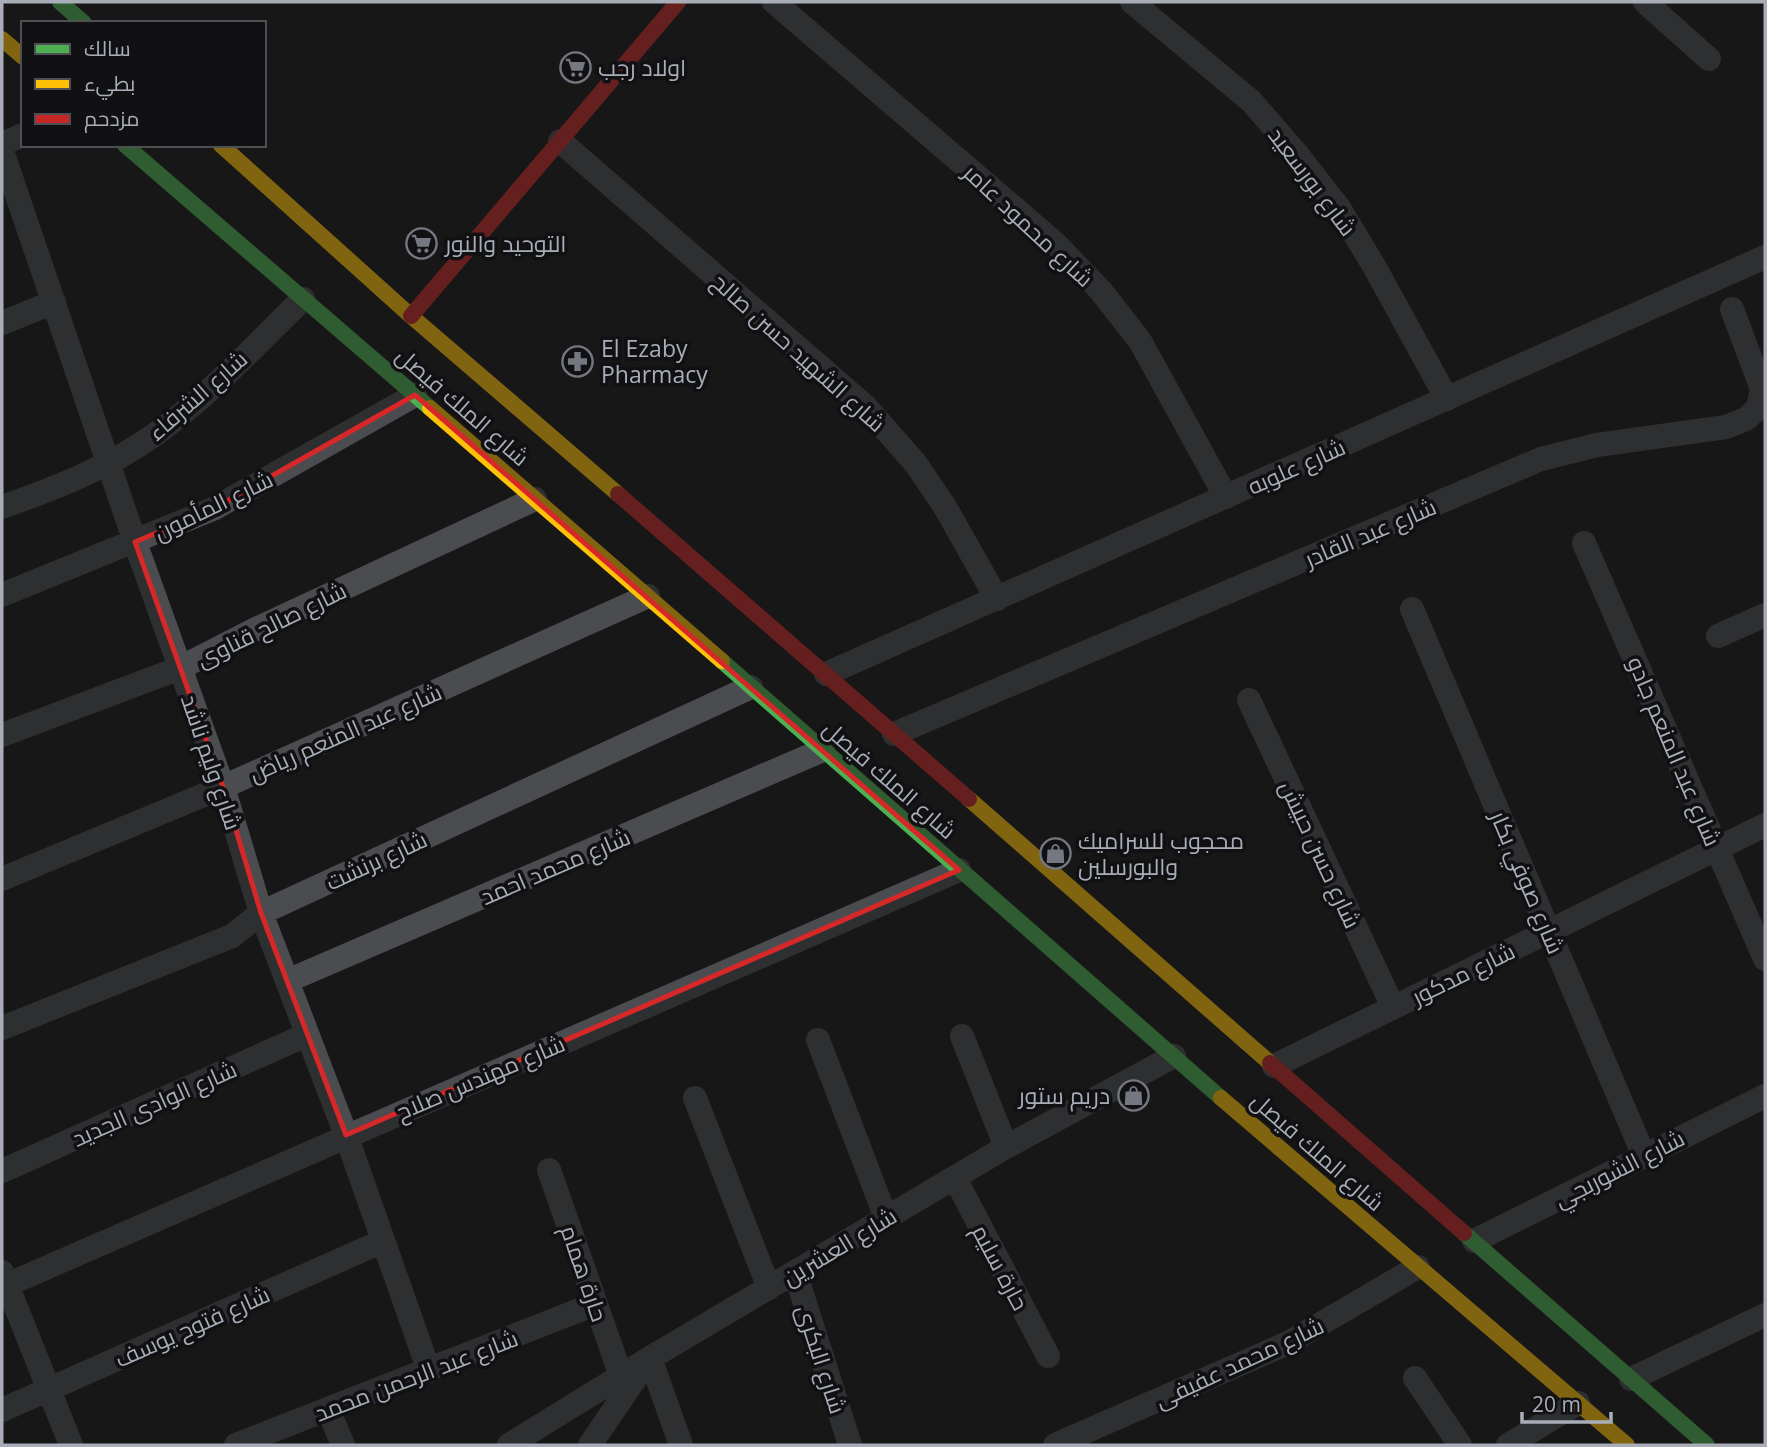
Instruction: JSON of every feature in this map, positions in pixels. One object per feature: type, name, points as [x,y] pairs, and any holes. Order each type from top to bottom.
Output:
[{"type":"main road","points":[[60,2],[81,21]]},
{"type":"main road","points":[[411,316],[678,2]]},
{"type":"main road","points":[[2,39],[21,55]]},
{"type":"main road","name":"شارع الملك فيصل","points":[[127,147],[648,596],[1156,1043],[1627,1445]]},
{"type":"main road","name":"شارع الملك فيصل","points":[[222,147],[411,316],[826,674],[1707,1445]]},
{"type":"street","name":"شارع محمود عامر","points":[[774,2],[1056,244],[1101,291],[1140,341],[1226,497]]},
{"type":"street","name":"شارع بورسعيد","points":[[1132,2],[1251,101],[1296,153],[1339,208],[1447,399]]},
{"type":"street","points":[[1645,2],[1709,59]]},
{"type":"street","points":[[2,144],[21,136]]},
{"type":"street","name":"شارع الشهيد حسن صالح","points":[[560,141],[865,407],[916,464],[946,506],[997,599]]},
{"type":"street","name":"شارع وليم ناشد","points":[[2,151],[135,542],[223,787],[261,913],[345,1135],[429,1371]]},
{"type":"street","name":"شارع علوبه","points":[[826,674],[1765,257]]},
{"type":"street","name":"شارع الشرفاء","points":[[2,507],[45,492],[109,463],[156,434],[187,410],[303,299]]},
{"type":"street","points":[[2,323],[54,302]]},
{"type":"street","name":"شارع عبد القادر","points":[[894,734],[1541,459],[1597,445],[1726,427],[1746,419],[1758,408],[1762,389],[1732,309]]},
{"type":"street","name":"شارع المأمون","points":[[2,595],[213,509],[415,395]]},
{"type":"street","name":"شارع صالح قناوى","points":[[2,735],[180,668],[256,629],[536,499]]},
{"type":"street","name":"شارع عبد المنعم جادو","points":[[1584,543],[1765,959]]},
{"type":"street","name":"شارع عبد المنعم رياض","points":[[2,879],[223,787],[648,596]]},
{"type":"street","name":"شارع صوفي بكار","points":[[1412,608],[1644,1156]]},
{"type":"street","points":[[1718,636],[1765,615]]},
{"type":"street","name":"شارع برنشت","points":[[2,1028],[232,936],[261,913],[751,687]]},
{"type":"street","name":"شارع حسن حبيش","points":[[1249,700],[1393,1007]]},
{"type":"street","name":"شارع محمد احمد","points":[[287,981],[823,750]]},
{"type":"street","name":"شارع مدكور","points":[[1274,1066],[1765,825]]},
{"type":"street","name":"شارع مهندس صلاح","points":[[3,1281],[959,870]]},
{"type":"street","name":"شارع الوادى الجديد","points":[[2,1171],[306,1035]]},
{"type":"street","points":[[962,1036],[1006,1147]]},
{"type":"street","points":[[818,1040],[886,1218]]},
{"type":"street","name":"شارع العشرين","points":[[509,1445],[650,1358],[1006,1147],[1174,1056]]},
{"type":"street","name":"شارع الشوربجي","points":[[1474,1241],[1765,1096]]},
{"type":"street","points":[[695,1098],[769,1288]]},
{"type":"street","name":"حارة همام","points":[[549,1170],[621,1376]]},
{"type":"street","name":"حارة سليم","points":[[955,1178],[1048,1356]]},
{"type":"street","name":"شارع فتوح يوسف","points":[[2,1410],[383,1241]]},
{"type":"street","name":"شارع محمد عفيفى","points":[[1055,1445],[1288,1343],[1418,1267]]},
{"type":"street","name":"شارع البكرى","points":[[795,1272],[850,1445]]},
{"type":"street","points":[[3,1281],[71,1445]]},
{"type":"street","name":"شارع عبد الرحمن محمد","points":[[236,1445],[595,1304]]},
{"type":"street","points":[[1631,1379],[1765,1315]]},
{"type":"street","points":[[590,1445],[650,1358]]},
{"type":"street","points":[[650,1358],[681,1445]]},
{"type":"street","points":[[1415,1378],[1460,1445]]},
{"type":"street","points":[[1508,1445],[1578,1403]]},
{"type":"street","points":[[328,1409],[343,1445]]},
{"type":"highlighted area","points":[[415,395],[959,870],[346,1135],[261,913],[223,787],[135,542],[213,509]]},
{"type":"traffic: fast","points":[[60,2],[82,21]]},
{"type":"traffic: fast","points":[[127,147],[430,408]]},
{"type":"traffic: fast","points":[[722,661],[1221,1098]]},
{"type":"traffic: fast","points":[[1464,1233],[1707,1445]]},
{"type":"traffic: slow","points":[[2,39],[21,55]]},
{"type":"traffic: slow","points":[[223,147],[411,316],[618,494]]},
{"type":"traffic: slow","points":[[430,408],[722,661]]},
{"type":"traffic: slow","points":[[969,799],[1270,1063]]},
{"type":"traffic: slow","points":[[1221,1098],[1627,1445]]},
{"type":"traffic: jam","points":[[411,316],[678,2]]},
{"type":"traffic: jam","points":[[618,494],[969,799]]},
{"type":"traffic: jam","points":[[1270,1063],[1464,1233]]},
{"type":"place","name":"اولاد رجب","points":[[575,67]]},
{"type":"place","name":"التوحيد والنور","points":[[422,243]]},
{"type":"place","name":"El Ezaby Pharmacy","points":[[578,361]]},
{"type":"place","name":"محجوب للسراميك والبورسلين","points":[[1055,853]]},
{"type":"place","name":"دريم ستور","points":[[1133,1095]]}]
